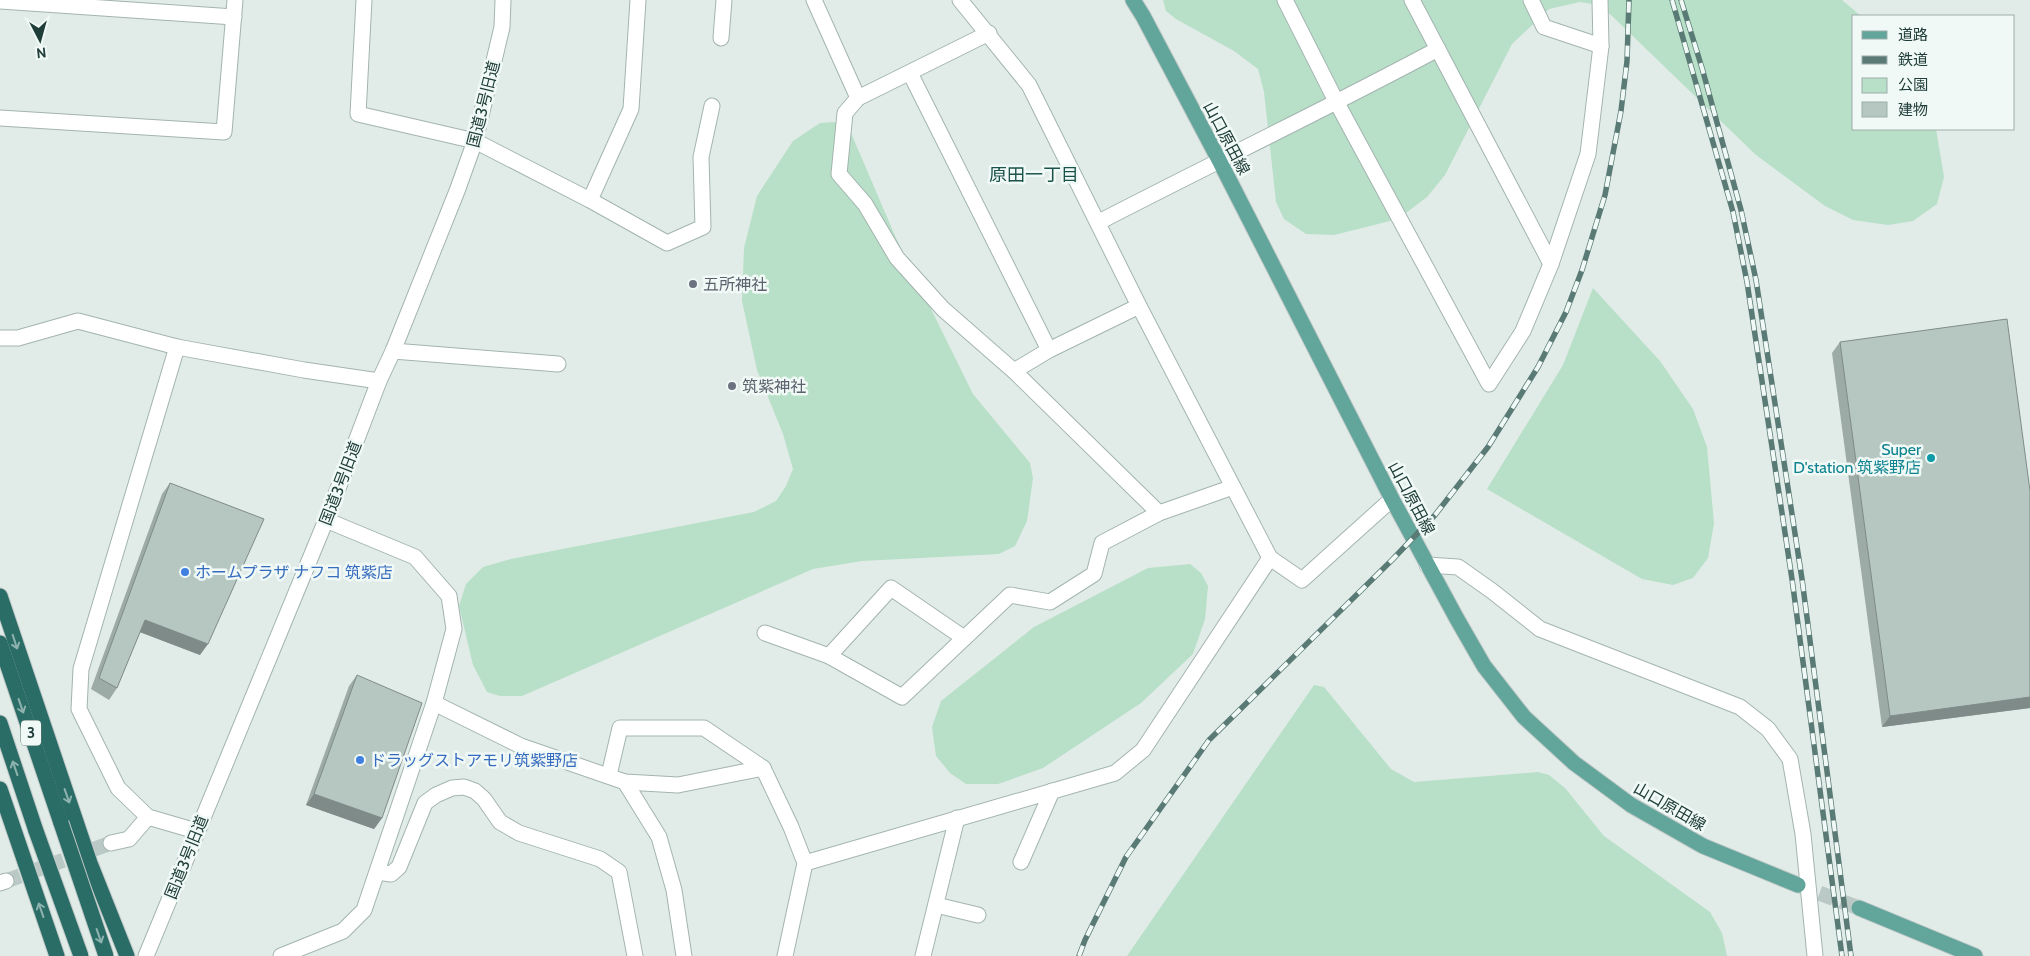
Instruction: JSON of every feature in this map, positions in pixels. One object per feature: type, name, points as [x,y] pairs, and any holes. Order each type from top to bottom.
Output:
[{"type":"highway","points":[[0,596],[90,863],[127,956]]},
{"type":"highway","name":"3","points":[[0,644],[106,956]]},
{"type":"highway","name":"3","points":[[0,723],[81,956]]},
{"type":"highway","points":[[0,789],[58,956]]},
{"type":"main road","name":"山口原田線","points":[[1133,0],[1219,160],[1392,499],[1484,666],[1524,717],[1574,763],[1631,805],[1703,846],[1798,884]]},
{"type":"main road","points":[[1859,908],[1975,956]]},
{"type":"street","points":[[0,118],[224,132],[235,0]]},
{"type":"street","points":[[364,0],[358,114],[476,141],[667,242],[703,227],[701,157],[712,106]]},
{"type":"street","name":"国道3号旧道","points":[[146,956],[326,520],[379,381],[393,351],[476,141],[502,27],[503,0]]},
{"type":"street","points":[[590,200],[631,109],[638,0]]},
{"type":"street","points":[[721,38],[724,0]]},
{"type":"street","points":[[814,0],[858,98]]},
{"type":"street","points":[[960,0],[989,33],[1029,85],[1099,222],[1139,306],[1270,558],[1302,580],[1392,499]]},
{"type":"street","points":[[1285,0],[1337,103],[1489,384],[1523,331],[1551,264],[1588,154],[1601,46],[1600,0]]},
{"type":"street","points":[[1412,0],[1551,264]]},
{"type":"street","points":[[1530,0],[1544,27],[1601,46]]},
{"type":"street","points":[[0,1],[234,16]]},
{"type":"street","points":[[989,33],[858,98],[845,113],[840,174],[865,204],[898,258],[942,309],[1014,371],[1160,513]]},
{"type":"street","points":[[1099,222],[1219,160],[1337,103],[1438,50]]},
{"type":"street","points":[[910,73],[1049,350]]},
{"type":"street","points":[[1014,371],[1049,350],[1139,306]]},
{"type":"street","points":[[0,338],[18,338],[78,321],[177,347],[304,370],[379,381]]},
{"type":"street","points":[[177,347],[80,669],[80,708],[118,788],[148,817],[196,831]]},
{"type":"street","points":[[393,351],[558,364]]},
{"type":"street","points":[[764,633],[829,656],[902,697],[1010,594],[1050,602],[1094,574],[1102,543],[1160,513],[1233,487]]},
{"type":"street","points":[[281,956],[343,931],[364,910],[434,703],[454,629],[449,596],[416,557],[326,520]]},
{"type":"street","points":[[805,863],[1115,773],[1143,750],[1270,558]]},
{"type":"street","points":[[1427,565],[1458,567],[1540,629],[1740,706],[1768,729],[1790,759],[1803,834],[1815,956]]},
{"type":"street","points":[[829,656],[891,588],[964,638]]},
{"type":"street","points":[[434,703],[521,746],[625,782],[678,785],[763,768]]},
{"type":"street","points":[[609,776],[620,728],[704,728],[763,768],[791,827],[805,863],[785,956]]},
{"type":"street","points":[[625,782],[660,837],[674,890],[684,956]]},
{"type":"street","points":[[377,872],[390,874],[399,867],[424,803],[452,788],[464,787],[484,799],[500,822],[518,834],[600,859],[619,872],[635,956]]},
{"type":"street","points":[[1021,862],[1052,791]]},
{"type":"street","points":[[110,844],[129,839],[148,817]]},
{"type":"street","points":[[923,956],[957,818]]},
{"type":"street","points":[[936,905],[978,915]]},
{"type":"green space","points":[[1163,0],[1842,0],[1860,15],[1852,15],[1852,130],[1936,130],[1944,177],[1937,204],[1913,221],[1888,225],[1853,220],[1825,206],[1756,155],[1611,15],[1599,5],[1580,2],[1549,9],[1512,44],[1445,175],[1427,197],[1398,219],[1334,235],[1306,234],[1284,219],[1276,202],[1264,92],[1258,69],[1234,51],[1176,19],[1166,11]]},
{"type":"green space","points":[[834,122],[848,126],[896,238],[973,394],[1030,463],[1033,478],[1027,521],[1015,546],[999,554],[862,561],[813,569],[522,696],[500,696],[487,692],[473,665],[459,606],[466,584],[483,567],[511,559],[754,512],[776,501],[786,486],[793,469],[783,434],[757,370],[742,301],[744,248],[757,196],[793,141],[820,123]]},
{"type":"green space","points":[[1593,288],[1660,361],[1693,409],[1707,447],[1714,523],[1708,558],[1693,578],[1673,585],[1642,579],[1487,489],[1563,365]]},
{"type":"green space","points":[[1190,564],[1201,573],[1208,586],[1205,619],[1193,654],[1141,703],[1043,768],[998,784],[966,784],[950,773],[936,756],[932,727],[941,701],[1034,627],[1148,568]]},
{"type":"green space","points":[[1314,685],[1324,687],[1391,769],[1414,782],[1538,772],[1549,775],[1565,788],[1604,836],[1710,912],[1722,933],[1727,956],[1127,956]]},
{"type":"building","name":"Super D'station 筑紫野店","points":[[2007,319],[2030,491],[2030,697],[1890,716],[1840,342]]},
{"type":"building","name":"ホームプラザ ナフコ 筑紫店","points":[[170,483],[264,519],[208,644],[145,620],[117,688],[99,678]]},
{"type":"building","name":"ドラッグストアモリ筑紫野店","points":[[357,675],[422,703],[382,818],[314,794]]},
{"type":"tunnel","points":[[6,881],[111,843]]},
{"type":"tunnel","points":[[1798,885],[1859,908]]},
{"type":"railway","points":[[1079,956],[1126,857],[1209,740],[1392,560],[1435,515],[1488,447],[1538,367],[1566,312],[1582,270],[1605,195],[1621,111],[1627,61],[1629,0]]},
{"type":"railway","points":[[1672,0],[1733,212],[1747,282],[1792,579],[1842,956]]},
{"type":"railway","points":[[1681,0],[1702,68],[1741,210],[1756,280],[1802,579],[1851,956]]},
{"type":"place","name":"五所神社","points":[[693,284]]},
{"type":"place","name":"筑紫神社","points":[[732,386]]},
{"type":"place","name":"Super D'station 筑紫野店","points":[[1931,458]]},
{"type":"place","name":"ホームプラザ ナフコ 筑紫店","points":[[185,572]]},
{"type":"place","name":"ドラッグストアモリ筑紫野店","points":[[360,760]]},
{"type":"district","name":"原田一丁目","points":[[1034,175]]}]
